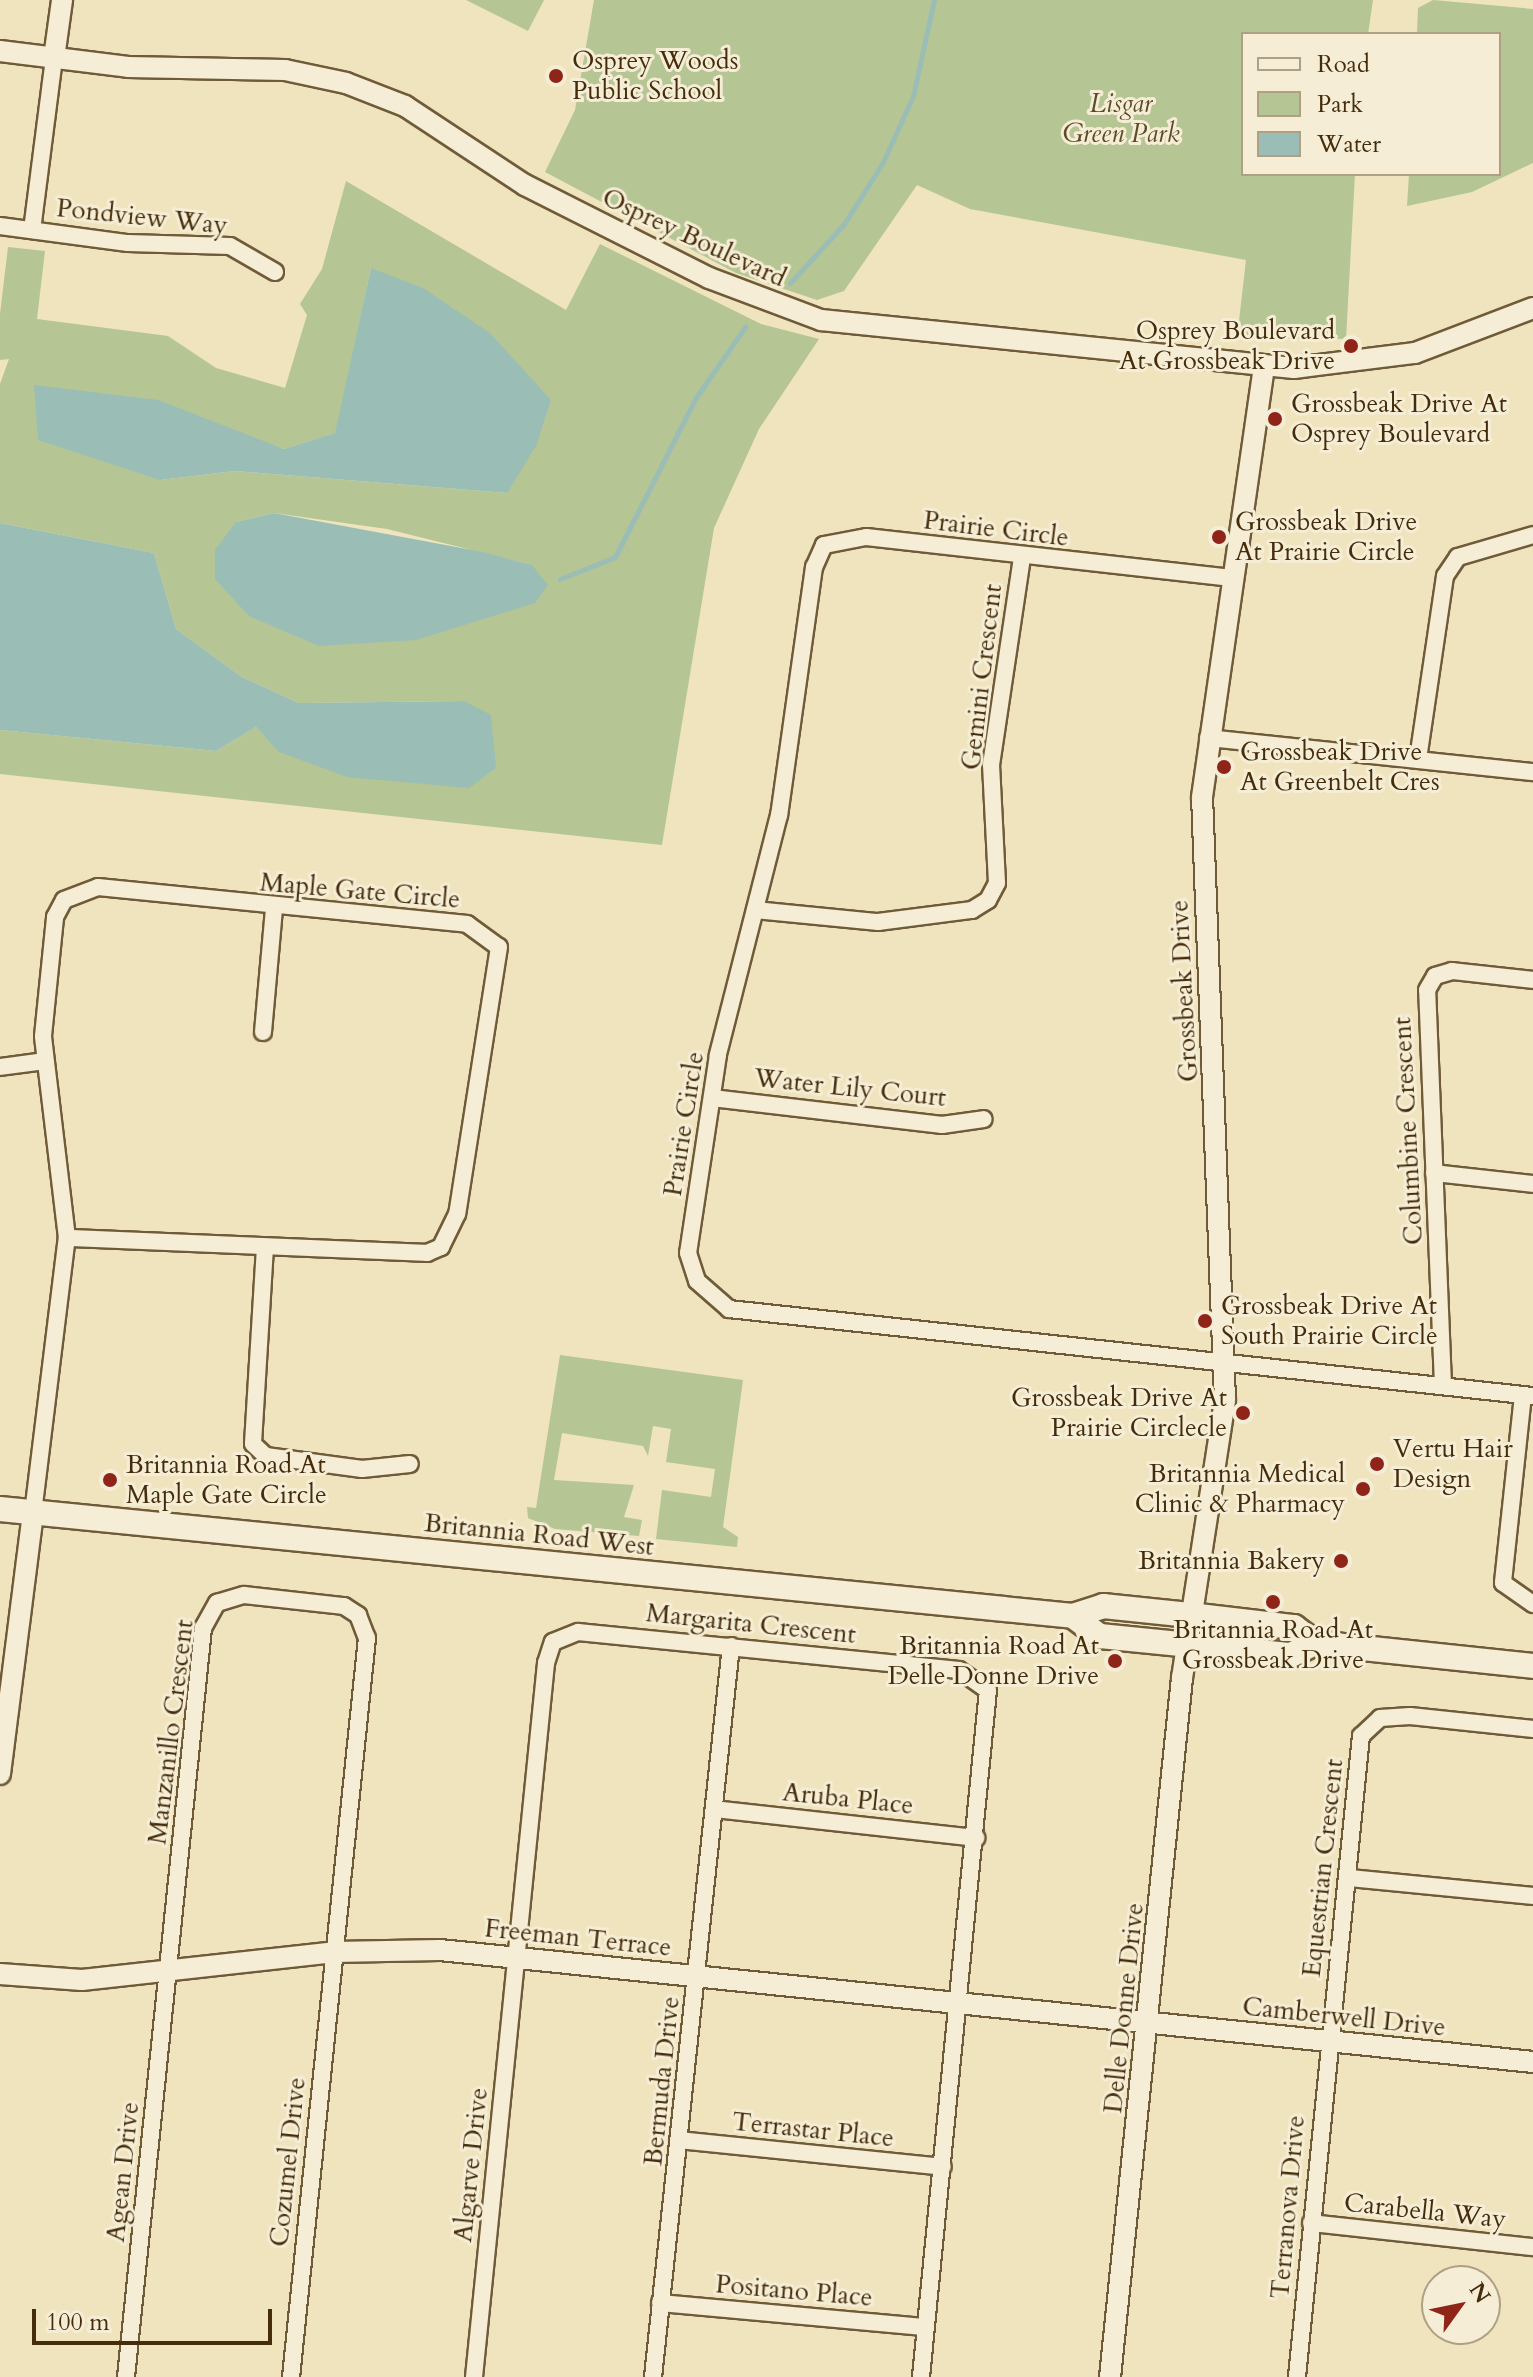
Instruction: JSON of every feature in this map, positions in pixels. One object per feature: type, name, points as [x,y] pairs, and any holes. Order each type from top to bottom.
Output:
[{"type":"main road","name":"Britannia Road West","points":[[0,1509],[1073,1616],[1103,1606],[1294,1627],[1315,1643],[1533,1666]]},
{"type":"main road","name":"Britannia Road West","points":[[1073,1616],[1100,1636],[1291,1655],[1315,1643]]},
{"type":"street","points":[[32,230],[62,0]]},
{"type":"street","name":"Osprey Boulevard","points":[[0,51],[54,58],[285,70],[369,91],[421,115],[525,185],[741,294],[807,316],[1264,367],[1415,353],[1533,308]]},
{"type":"street","name":"Pondview Way","points":[[0,226],[230,246],[275,272]]},
{"type":"street","name":"Grossbeak Drive","points":[[1190,1615],[1224,1364],[1203,808],[1208,738],[1264,367]]},
{"type":"street","points":[[1418,759],[1445,576],[1458,557],[1533,535]]},
{"type":"street","name":"Prairie Circle","points":[[1232,578],[1022,557],[866,537],[824,545],[814,567],[779,815],[712,1098],[688,1253],[697,1281],[717,1303],[1224,1364],[1528,1395]]},
{"type":"street","name":"Gemini Crescent","points":[[755,910],[878,922],[972,910],[988,900],[997,883],[991,765],[1022,557]]},
{"type":"street","points":[[1208,738],[1533,772]]},
{"type":"street","name":"Maple Gate Circle","points":[[33,1513],[67,1238],[58,1126],[45,1061],[55,917],[64,900],[98,887],[274,908],[467,924],[487,932],[501,960],[450,1235],[427,1253],[67,1238]]},
{"type":"street","points":[[263,1032],[274,908]]},
{"type":"street","name":"Columbine Crescent","points":[[1443,1385],[1427,990],[1435,976],[1452,971],[1533,980]]},
{"type":"street","points":[[0,1067],[45,1061]]},
{"type":"street","name":"Water Lily Court","points":[[712,1098],[942,1125],[984,1119]]},
{"type":"street","points":[[1434,1173],[1533,1184]]},
{"type":"street","points":[[265,1247],[253,1444],[266,1456],[362,1469],[410,1464]]},
{"type":"street","points":[[1528,1395],[1503,1583],[1533,1604]]},
{"type":"street","points":[[0,1774],[33,1513]]},
{"type":"street","name":"Manzanillo Crescent","points":[[168,1971],[203,1628],[217,1603],[244,1595],[344,1606],[364,1626],[334,1952]]},
{"type":"street","name":"Delle Donne Drive","points":[[1110,2377],[1150,2023],[1190,1615]]},
{"type":"street","name":"Margarita Crescent","points":[[515,1957],[553,1642],[578,1632],[959,1670],[982,1680],[992,1705],[959,2004]]},
{"type":"street","name":"Bermuda Drive","points":[[653,2377],[731,1646]]},
{"type":"street","name":"Equestrian Crescent","points":[[1328,2041],[1350,1878],[1361,1736],[1380,1718],[1533,1729]]},
{"type":"street","name":"Aruba Place","points":[[714,1809],[976,1838]]},
{"type":"street","points":[[1350,1878],[1533,1896]]},
{"type":"street","name":"Freeman Terrace","points":[[0,1974],[82,1980],[390,1947],[515,1957],[1150,2023]]},
{"type":"street","name":"Cozumel Drive","points":[[291,2377],[334,1952]]},
{"type":"street","name":"Algarve Drive","points":[[474,2377],[515,1957]]},
{"type":"street","name":"Agean Drive","points":[[126,2377],[168,1971]]},
{"type":"street","points":[[921,2377],[959,2004]]},
{"type":"street","name":"Camberwell Drive","points":[[1150,2023],[1533,2062]]},
{"type":"street","name":"Terranova Drive","points":[[1297,2377],[1328,2041]]},
{"type":"street","name":"Terrastar Place","points":[[679,2140],[943,2167]]},
{"type":"street","name":"Carabella Way","points":[[1311,2223],[1533,2247]]},
{"type":"street","name":"Positano Place","points":[[660,2303],[924,2327]]},
{"type":"green space","points":[[466,0],[544,0],[528,31]]},
{"type":"green space","name":"Lisgar Green Park","points":[[594,0],[1373,0],[1368,32],[1241,32],[1241,176],[1355,176],[1346,339],[1237,338],[1246,260],[970,209],[917,185],[844,291],[817,300],[736,273],[545,172],[575,110]]},
{"type":"green space","points":[[1433,0],[1533,9],[1533,163],[1472,192],[1407,206],[1409,176],[1501,176],[1501,32],[1417,32],[1418,8]]},
{"type":"green space","points":[[346,181],[566,310],[600,244],[761,324],[819,339],[759,429],[714,528],[662,845],[0,774],[0,730],[216,751],[256,727],[280,752],[464,701],[299,703],[242,677],[176,629],[154,553],[0,523],[0,384],[9,359],[0,360],[0,314],[8,247],[45,251],[37,319],[168,336],[216,368],[285,388],[307,315],[300,304],[322,269]],"holes":[[[371,268],[507,493],[235,471],[160,480],[233,431],[284,449],[336,433]],[[274,513],[387,529],[532,565],[236,522]]]},
{"type":"green space","points":[[560,1355],[743,1380],[723,1527],[738,1537],[737,1547],[656,1539],[662,1490],[711,1497],[715,1469],[666,1462],[671,1429],[653,1426],[648,1456],[643,1446],[562,1433],[554,1480],[634,1485],[624,1517],[642,1520],[639,1536],[555,1529],[528,1518],[527,1507],[536,1508]]},
{"type":"water","points":[[371,268],[423,288],[490,333],[551,400],[536,446],[507,493],[235,471],[160,480],[38,440],[34,385],[158,400],[284,449],[335,433]]},
{"type":"water","points":[[274,513],[483,552],[532,565],[548,585],[535,603],[416,640],[319,646],[249,616],[215,579],[215,550],[236,522]]},
{"type":"water","points":[[0,523],[154,553],[176,629],[242,677],[299,703],[464,701],[491,715],[496,768],[469,788],[347,777],[279,752],[256,727],[216,751],[0,730]]},
{"type":"waterway","points":[[790,283],[844,224],[883,162],[913,96],[934,0]]},
{"type":"waterway","points":[[560,579],[615,557],[695,399],[745,327]]},
{"type":"place","name":"Osprey Woods Public School","points":[[556,76]]},
{"type":"place","name":"Osprey Boulevard At Grossbeak Drive","points":[[1351,346]]},
{"type":"place","name":"Grossbeak Drive At Osprey Boulevard","points":[[1275,419]]},
{"type":"place","name":"Grossbeak Drive At Prairie Circle","points":[[1219,537]]},
{"type":"place","name":"Grossbeak Drive At Greenbelt Cres","points":[[1224,767]]},
{"type":"place","name":"Grossbeak Drive At South Prairie Circle","points":[[1205,1321]]},
{"type":"place","name":"Grossbeak Drive At Prairie Circlecle","points":[[1243,1413]]},
{"type":"place","name":"Vertu Hair Design","points":[[1377,1464]]},
{"type":"place","name":"Britannia Road At Maple Gate Circle","points":[[110,1480]]},
{"type":"place","name":"Britannia Medical Clinic & Pharmacy","points":[[1363,1489]]},
{"type":"place","name":"Britannia Bakery","points":[[1341,1561]]},
{"type":"place","name":"Britannia Road At Grossbeak Drive","points":[[1273,1602]]},
{"type":"place","name":"Britannia Road At Delle Donne Drive","points":[[1115,1661]]}]
